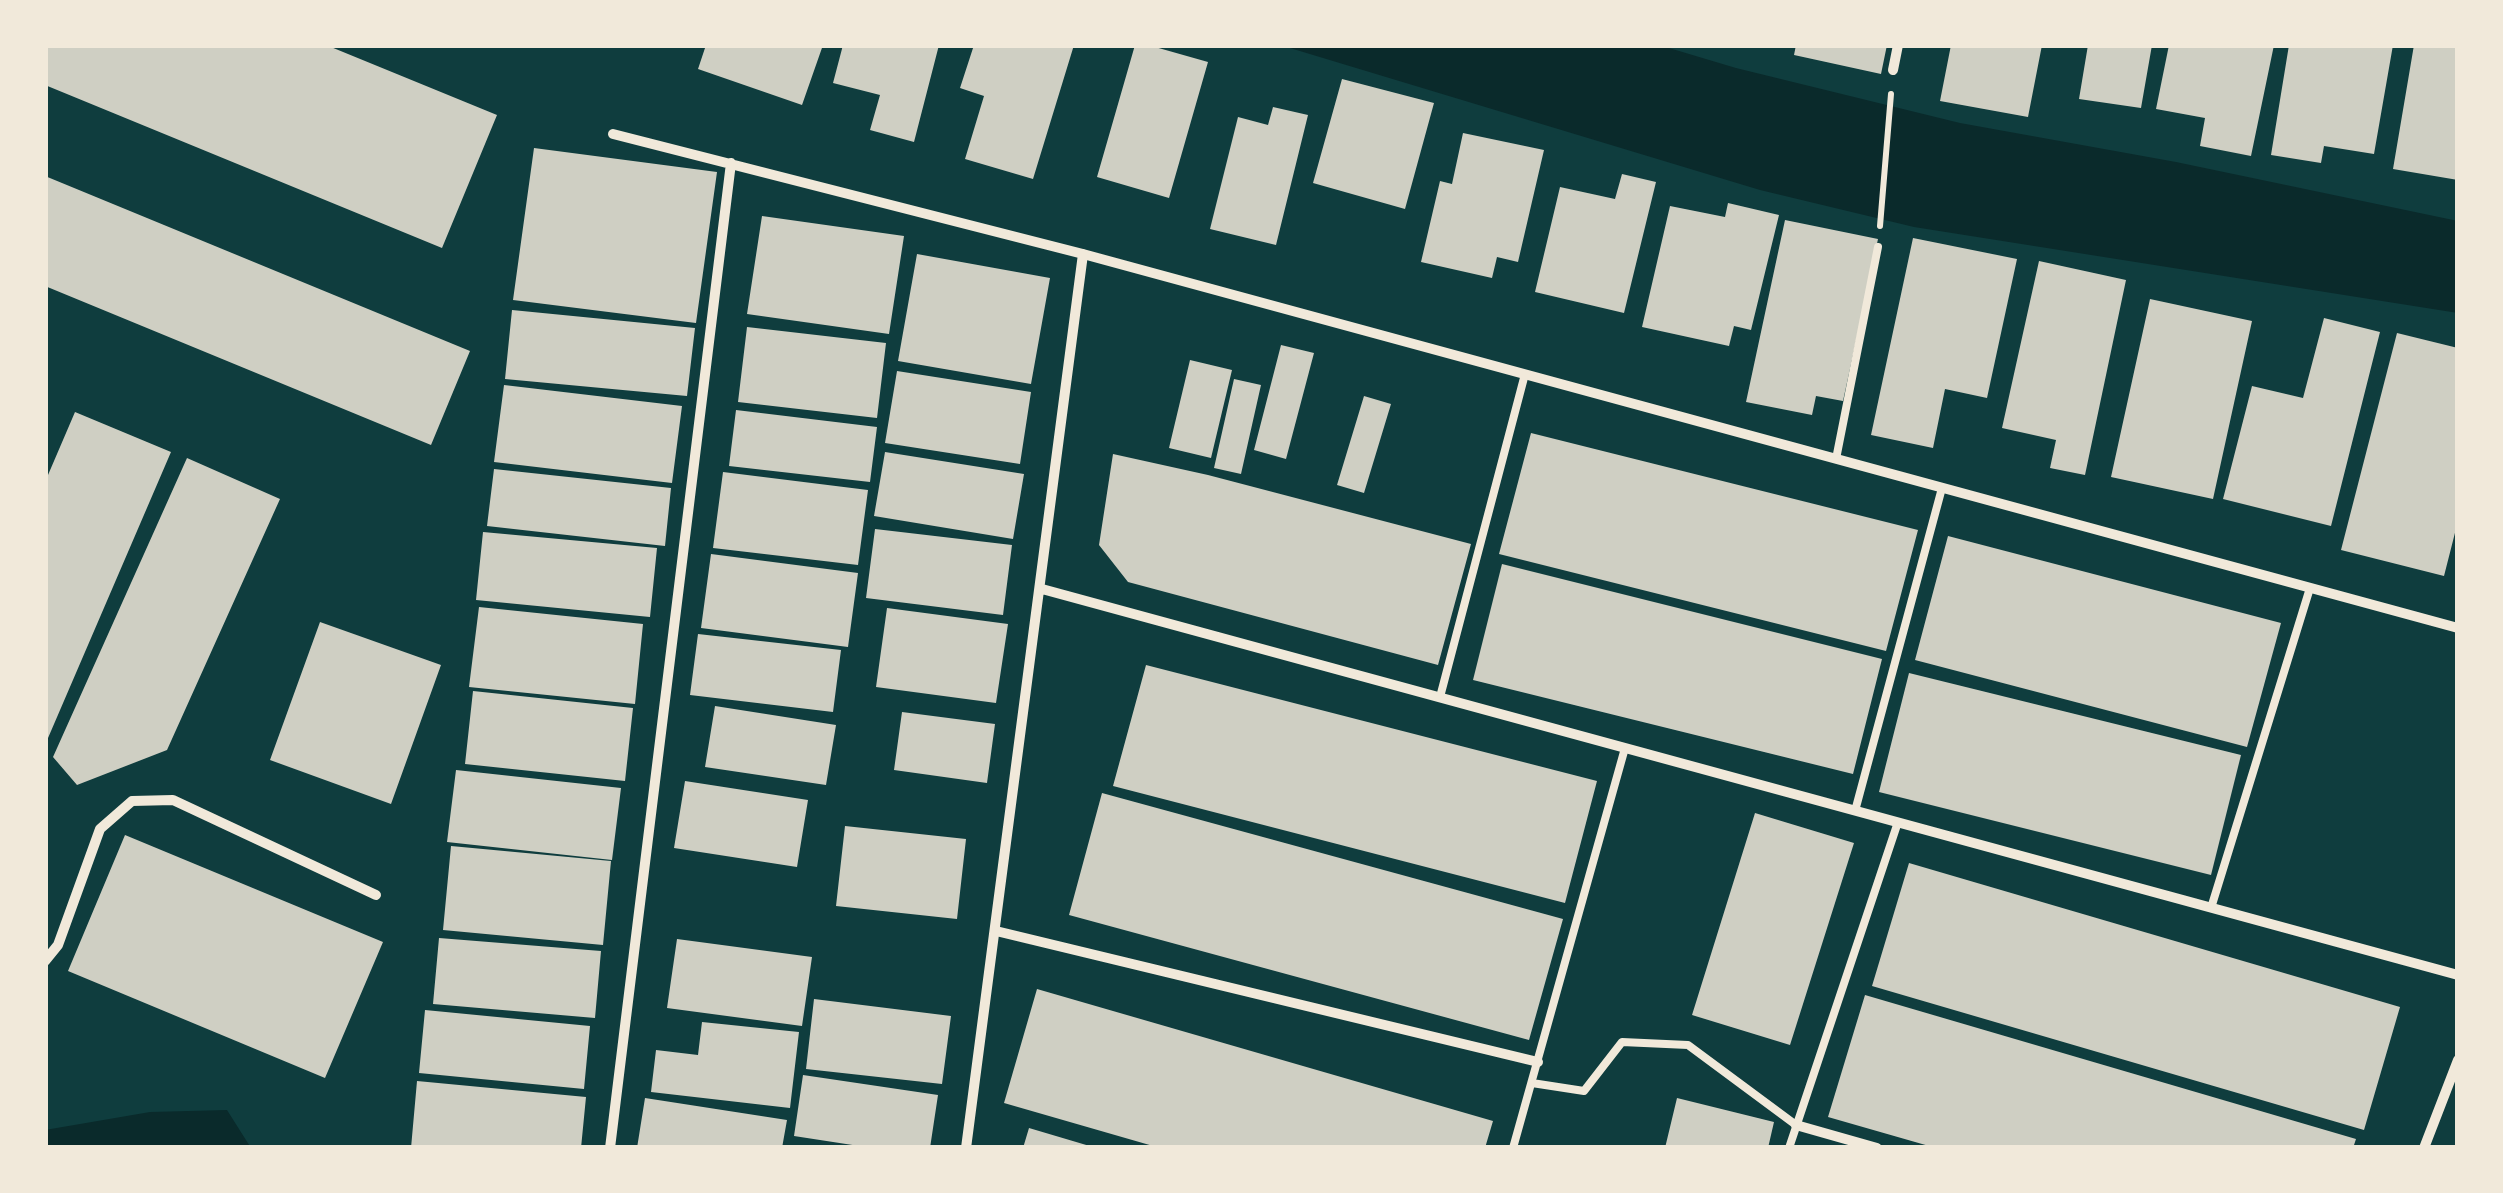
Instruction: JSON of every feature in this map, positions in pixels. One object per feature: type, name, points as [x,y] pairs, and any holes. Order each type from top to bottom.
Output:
[{"type":"street","points":[[1893,70],[1898,45]]},
{"type":"street","points":[[613,134],[1083,254],[2458,628]]},
{"type":"street","points":[[610,1148],[731,163]]},
{"type":"street","points":[[966,1148],[1083,254]]},
{"type":"street","points":[[1042,590],[2458,975]]},
{"type":"street","points":[[45,961],[58,946],[100,829],[132,801],[172,800],[376,895]]},
{"type":"street","points":[[996,930],[1538,1062]]},
{"type":"street","points":[[2424,1148],[2458,1060]]},
{"type":"street","points":[[1796,1124],[1877,1148]]},
{"type":"lane","points":[[1836,458],[1878,247]]},
{"type":"lane","points":[[1440,697],[1524,374]]},
{"type":"lane","points":[[1855,811],[1942,488]]},
{"type":"lane","points":[[2211,908],[2310,588]]},
{"type":"lane","points":[[1513,1148],[1625,748]]},
{"type":"lane","points":[[1790,1148],[1898,822]]},
{"type":"lane","points":[[1532,1083],[1584,1091],[1622,1042],[1688,1045],[1796,1124]]},
{"type":"path","points":[[1878,247],[1893,70]]},
{"type":"water","points":[[1280,45],[1659,45],[1960,123],[2176,162],[2458,221],[2458,313],[1914,227],[1760,190]]},
{"type":"water","points":[[227,1110],[251,1148],[45,1148],[45,1130],[150,1112]]},
{"type":"building","points":[[45,45],[326,45],[497,115],[442,248],[45,85]]},
{"type":"building","points":[[706,45],[823,45],[802,105],[698,69]]},
{"type":"building","points":[[843,45],[939,45],[914,142],[870,130],[880,95],[833,83]]},
{"type":"building","points":[[974,45],[1074,45],[1033,179],[965,159],[984,96],[960,88]]},
{"type":"building","points":[[1135,45],[1208,62],[1169,198],[1097,177]]},
{"type":"building","points":[[1796,45],[1887,45],[1881,74],[1794,55]]},
{"type":"building","points":[[1951,45],[2042,45],[2028,117],[1940,101]]},
{"type":"building","points":[[2088,45],[2152,45],[2141,108],[2079,99]]},
{"type":"building","points":[[2169,45],[2274,45],[2251,156],[2200,146],[2205,118],[2156,109]]},
{"type":"building","points":[[2289,45],[2393,45],[2374,154],[2324,146],[2321,163],[2271,155]]},
{"type":"building","points":[[2414,45],[2458,45],[2458,180],[2393,169]]},
{"type":"building","points":[[1342,79],[1434,103],[1405,209],[1313,183]]},
{"type":"building","points":[[1273,107],[1308,115],[1276,245],[1210,229],[1238,117],[1268,125]]},
{"type":"building","points":[[1463,133],[1544,150],[1518,262],[1497,257],[1492,278],[1421,262],[1440,181],[1452,184]]},
{"type":"building","points":[[534,148],[717,172],[696,323],[513,300]]},
{"type":"building","points":[[1622,174],[1656,182],[1624,313],[1535,292],[1560,187],[1615,199]]},
{"type":"building","points":[[45,176],[470,351],[431,445],[45,286]]},
{"type":"building","points":[[1728,203],[1779,215],[1751,330],[1734,326],[1729,346],[1642,327],[1670,206],[1725,217]]},
{"type":"building","points":[[762,216],[904,236],[889,334],[747,314]]},
{"type":"building","points":[[1785,220],[1878,239],[1843,401],[1816,396],[1812,415],[1746,402]]},
{"type":"building","points":[[1913,238],[2017,259],[1987,398],[1945,389],[1933,448],[1871,435]]},
{"type":"building","points":[[917,254],[1050,278],[1031,384],[898,361]]},
{"type":"building","points":[[2039,261],[2126,280],[2085,475],[2050,468],[2056,440],[2002,428]]},
{"type":"building","points":[[2150,299],[2252,321],[2213,499],[2111,477]]},
{"type":"building","points":[[512,310],[695,328],[687,396],[505,379]]},
{"type":"building","points":[[2324,318],[2380,332],[2331,526],[2223,499],[2252,386],[2303,398]]},
{"type":"building","points":[[747,327],[886,343],[877,418],[738,402]]},
{"type":"building","points":[[2397,333],[2458,348],[2458,521],[2444,576],[2341,550]]},
{"type":"building","points":[[1281,345],[1314,353],[1286,459],[1254,450]]},
{"type":"building","points":[[1190,360],[1232,370],[1211,458],[1169,448]]},
{"type":"building","points":[[897,371],[1031,392],[1020,464],[885,443]]},
{"type":"building","points":[[1234,379],[1261,385],[1241,474],[1214,468]]},
{"type":"building","points":[[504,385],[682,406],[672,483],[494,462]]},
{"type":"building","points":[[1364,396],[1391,404],[1364,493],[1337,485]]},
{"type":"building","points":[[736,410],[877,427],[870,482],[729,466]]},
{"type":"building","points":[[75,412],[171,452],[45,745],[45,482]]},
{"type":"building","points":[[1531,433],[1918,530],[1886,651],[1499,554]]},
{"type":"building","points":[[885,452],[1024,474],[1013,539],[874,516]]},
{"type":"building","points":[[1113,454],[1471,544],[1438,665],[1128,582],[1099,545]]},
{"type":"building","points":[[187,458],[280,499],[167,750],[77,785],[53,757]]},
{"type":"building","points":[[494,469],[671,488],[665,546],[487,526]]},
{"type":"building","points":[[723,472],[868,490],[858,565],[713,548]]},
{"type":"building","points":[[875,529],[1012,545],[1003,615],[866,598]]},
{"type":"building","points":[[483,532],[657,548],[650,617],[476,600]]},
{"type":"building","points":[[1948,536],[2281,623],[2247,747],[1915,660]]},
{"type":"building","points":[[711,554],[858,573],[848,647],[701,628]]},
{"type":"building","points":[[1502,564],[1882,659],[1853,774],[1473,680]]},
{"type":"building","points":[[479,607],[643,624],[635,704],[469,687]]},
{"type":"building","points":[[887,608],[1008,624],[996,703],[876,687]]},
{"type":"building","points":[[320,622],[441,665],[391,804],[270,760]]},
{"type":"building","points":[[698,634],[841,650],[833,712],[690,695]]},
{"type":"building","points":[[1146,665],[1597,781],[1565,903],[1113,786]]},
{"type":"building","points":[[1909,673],[2241,755],[2211,875],[1879,792]]},
{"type":"building","points":[[473,691],[633,708],[625,781],[465,764]]},
{"type":"building","points":[[715,706],[836,725],[826,785],[705,767]]},
{"type":"building","points":[[902,712],[995,724],[987,783],[894,770]]},
{"type":"building","points":[[456,770],[621,788],[612,860],[447,842]]},
{"type":"building","points":[[685,781],[808,800],[797,867],[674,848]]},
{"type":"building","points":[[1102,793],[1563,919],[1529,1040],[1069,915]]},
{"type":"building","points":[[1755,813],[1854,843],[1790,1045],[1692,1015]]},
{"type":"building","points":[[845,826],[966,839],[957,919],[836,906]]},
{"type":"building","points":[[125,835],[383,942],[325,1078],[68,971]]},
{"type":"building","points":[[451,846],[611,861],[603,945],[443,930]]},
{"type":"building","points":[[1909,863],[2400,1007],[2364,1130],[1872,986]]},
{"type":"building","points":[[439,938],[601,951],[595,1018],[433,1004]]},
{"type":"building","points":[[677,939],[812,957],[802,1026],[667,1008]]},
{"type":"building","points":[[1037,989],[1493,1121],[1485,1148],[1160,1148],[1004,1103]]},
{"type":"building","points":[[1865,995],[2356,1139],[2353,1148],[1936,1148],[1828,1117]]},
{"type":"building","points":[[814,999],[951,1016],[942,1084],[806,1069]]},
{"type":"building","points":[[425,1010],[590,1026],[584,1089],[419,1073]]},
{"type":"building","points":[[702,1022],[799,1032],[790,1108],[651,1092],[656,1050],[698,1055]]},
{"type":"building","points":[[803,1075],[938,1095],[930,1148],[872,1148],[794,1136]]},
{"type":"building","points":[[417,1081],[586,1097],[581,1148],[411,1148]]},
{"type":"building","points":[[645,1098],[787,1120],[782,1148],[637,1148]]},
{"type":"building","points":[[1677,1098],[1774,1122],[1768,1148],[1665,1148]]},
{"type":"building","points":[[1029,1128],[1093,1147],[1093,1148],[1023,1148]]}]
